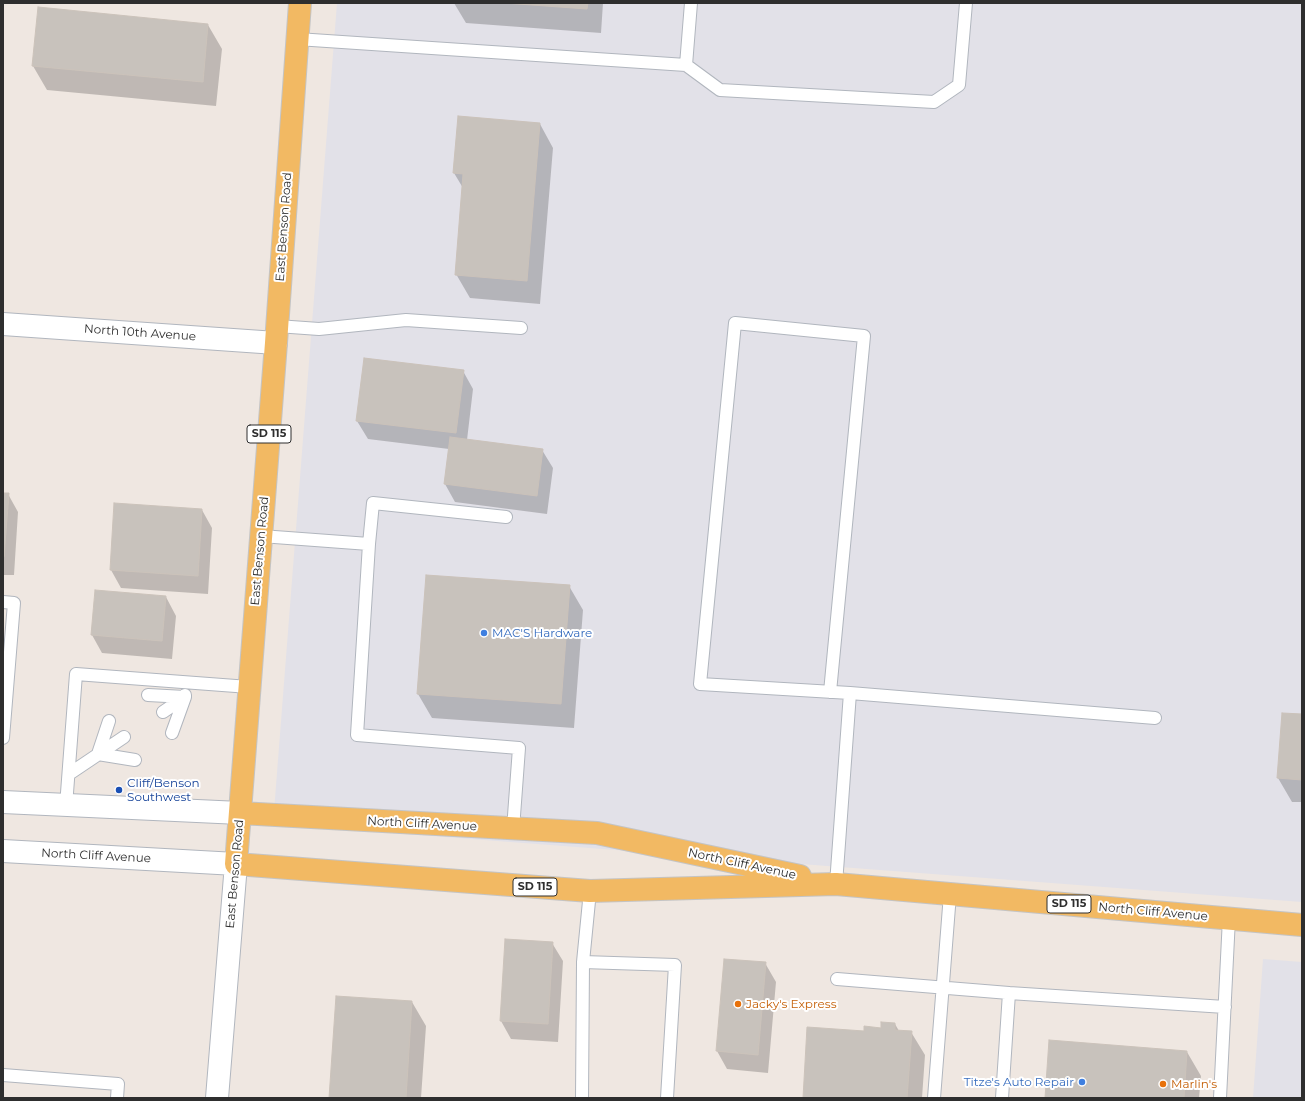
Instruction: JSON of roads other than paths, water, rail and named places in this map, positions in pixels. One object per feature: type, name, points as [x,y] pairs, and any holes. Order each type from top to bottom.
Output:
[{"type":"main road","name":"East Benson Road","points":[[217,1098],[277,334],[300,3]]},
{"type":"main road","name":"North 10th Avenue","points":[[3,324],[277,334]]},
{"type":"main road","name":"North Cliff Avenue","points":[[3,802],[240,813],[596,833],[836,884]]},
{"type":"main road","name":"North Cliff Avenue","points":[[3,851],[236,864],[590,891],[836,884],[1302,925]]},
{"type":"lane","points":[[686,65],[691,3]]},
{"type":"lane","points":[[297,39],[686,65],[720,90],[934,102],[959,85],[966,3]]},
{"type":"lane","points":[[277,334],[406,320],[521,328]]},
{"type":"lane","points":[[830,692],[864,336],[735,323],[700,684],[830,692],[850,693],[1155,718]]},
{"type":"lane","points":[[506,517],[373,504],[369,544],[357,735],[519,748],[513,829]]},
{"type":"lane","points":[[261,536],[369,544]]},
{"type":"lane","points":[[3,602],[14,603],[3,738]]},
{"type":"lane","points":[[66,806],[76,674],[249,687]]},
{"type":"lane","points":[[172,733],[185,697],[186,682]]},
{"type":"lane","points":[[836,884],[850,693]]},
{"type":"lane","points":[[148,695],[185,697]]},
{"type":"lane","points":[[163,712],[185,697]]},
{"type":"lane","points":[[98,754],[109,721]]},
{"type":"lane","points":[[69,774],[124,737]]},
{"type":"lane","points":[[98,754],[135,760]]},
{"type":"lane","points":[[582,1098],[583,962],[590,891]]},
{"type":"lane","points":[[934,1098],[950,894]]},
{"type":"lane","points":[[1220,1098],[1229,918]]},
{"type":"lane","points":[[583,962],[675,965],[667,1098]]},
{"type":"lane","points":[[836,979],[1009,993],[1225,1007]]},
{"type":"lane","points":[[1002,1098],[1009,993]]},
{"type":"lane","points":[[3,1075],[118,1084],[116,1098]]},
{"type":"place","name":"MAC'S Hardware","points":[[484,633]]},
{"type":"place","name":"Cliff/Benson Southwest","points":[[119,790]]},
{"type":"place","name":"Jacky's Express","points":[[738,1004]]},
{"type":"place","name":"Titze's Auto Repair","points":[[1082,1082]]},
{"type":"place","name":"Marlin's","points":[[1163,1084]]}]
